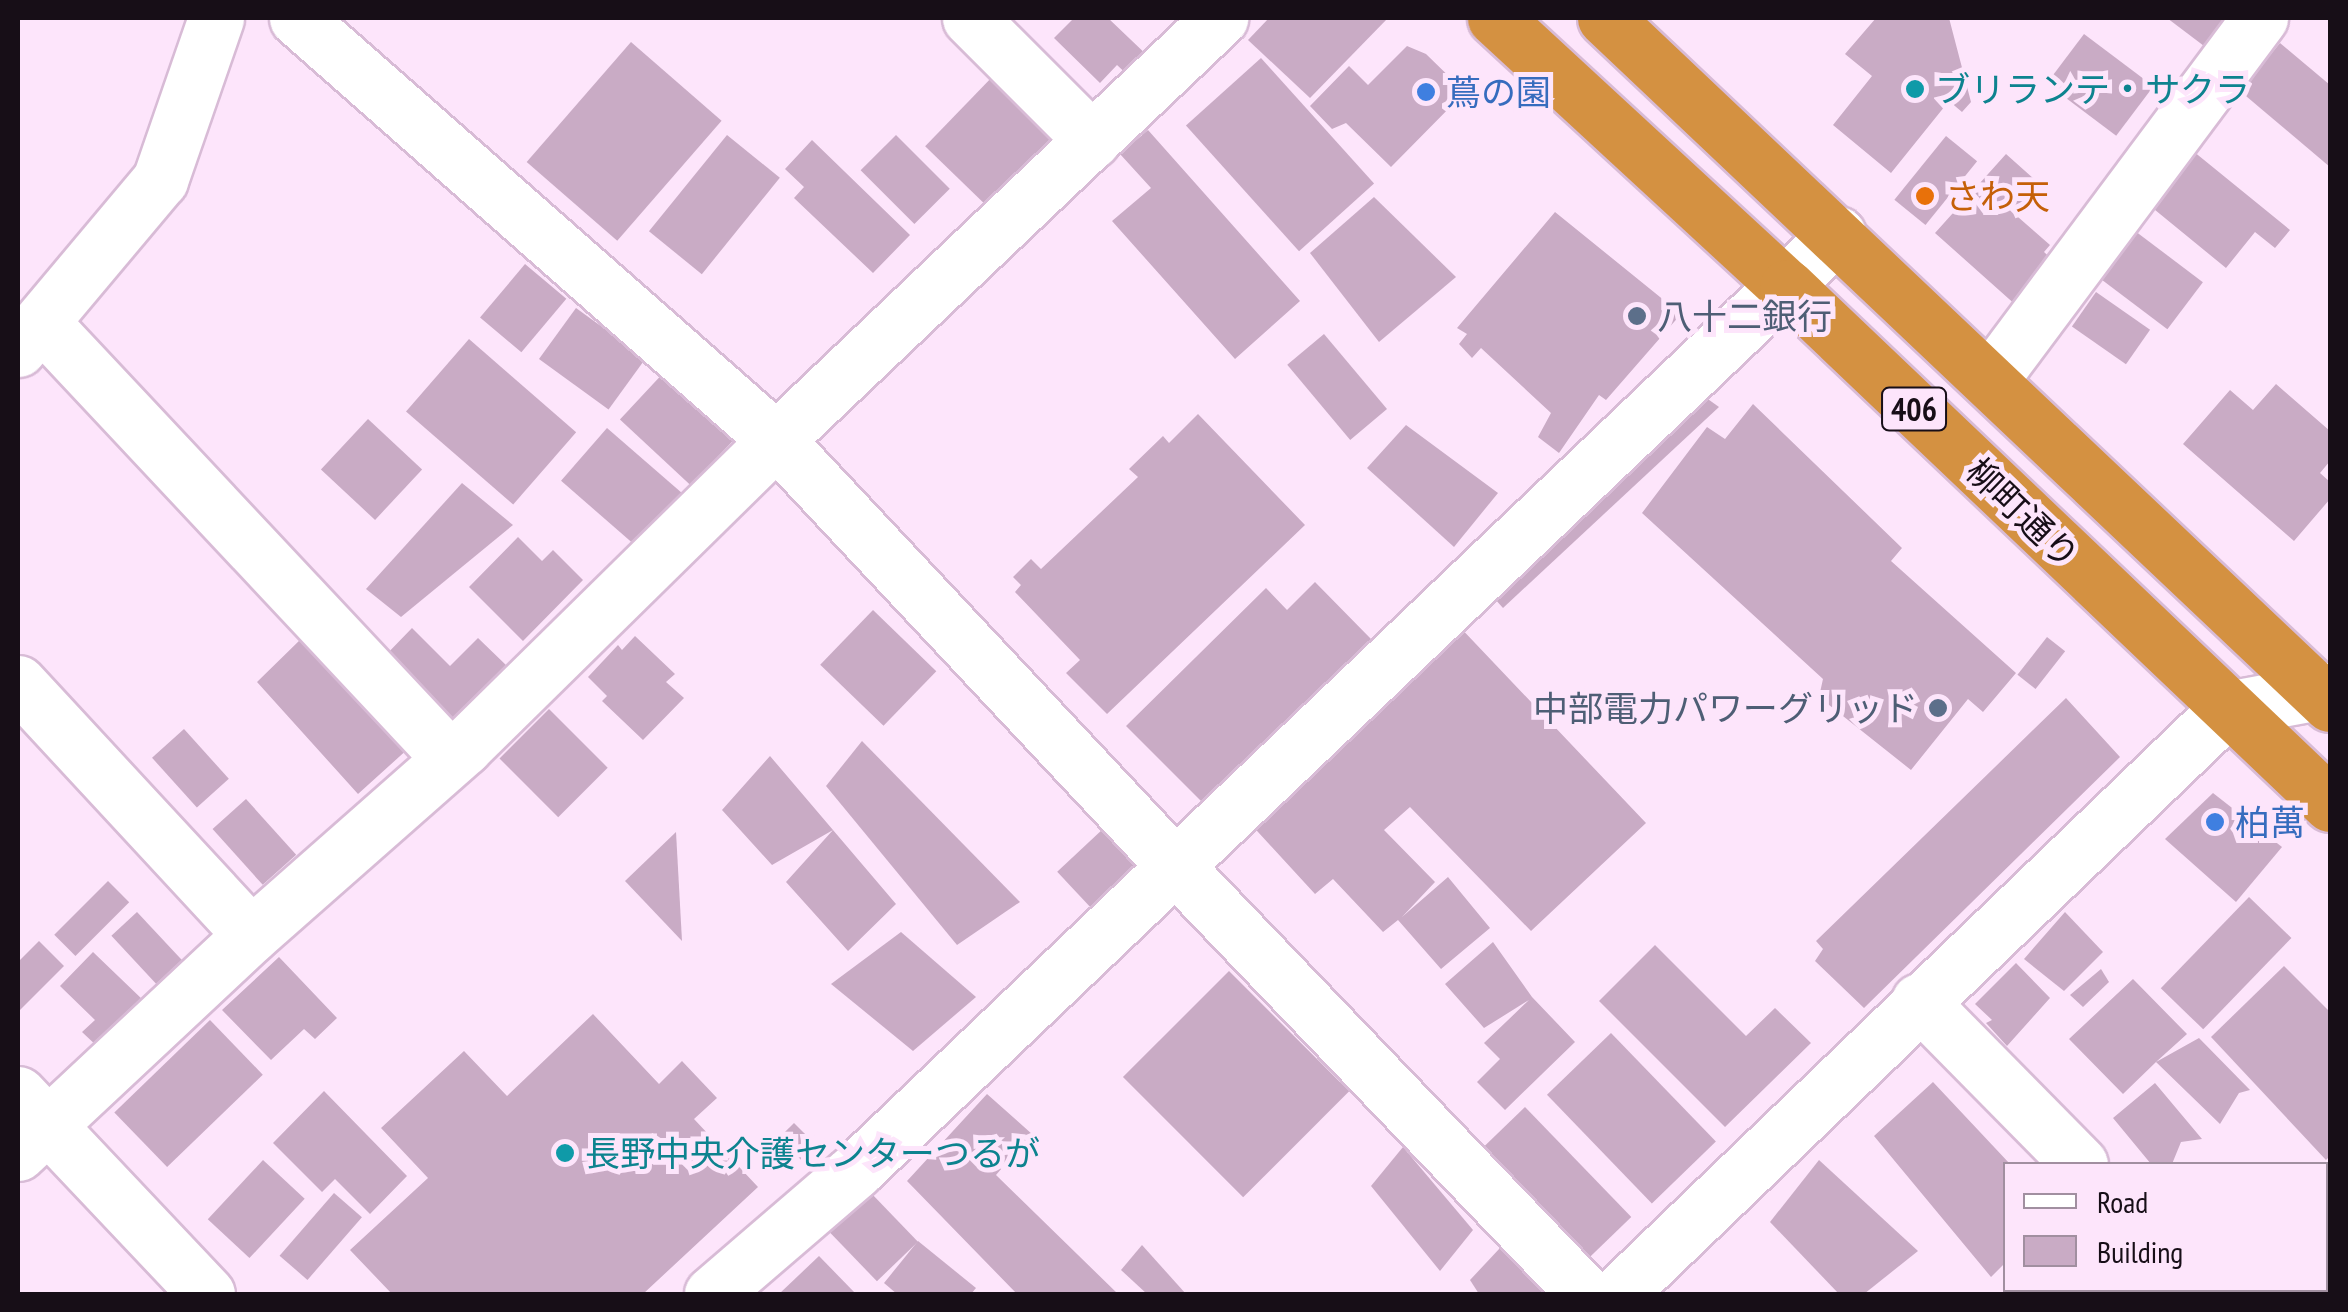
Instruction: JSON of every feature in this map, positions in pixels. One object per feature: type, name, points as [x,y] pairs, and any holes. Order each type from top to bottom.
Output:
[{"type":"highway","name":"406","points":[[1605,18],[2326,695]]},
{"type":"highway","name":"柳町通り","points":[[1499,19],[2330,804]]},
{"type":"street","points":[[216,18],[160,180],[30,337],[448,756]]},
{"type":"street","points":[[297,18],[776,440],[1176,867],[1585,1294]]},
{"type":"street","points":[[970,18],[1092,140]]},
{"type":"street","points":[[207,1294],[27,1124],[251,935],[448,756],[464,747],[776,440],[1220,18]]},
{"type":"street","points":[[1990,380],[2260,18]]},
{"type":"street","points":[[712,1294],[854,1171],[1838,234]]},
{"type":"street","points":[[18,683],[251,935]]},
{"type":"street","points":[[1618,1294],[2227,709],[2326,695]]},
{"type":"street","points":[[1919,1001],[2078,1162]]},
{"type":"building","points":[[1074,18],[1108,18],[1151,59],[1132,79],[1117,65],[1100,83],[1054,38]]},
{"type":"building","points":[[1269,18],[1388,18],[1310,98],[1248,40]]},
{"type":"building","name":"ブリランテ・サクラ","points":[[1876,18],[1949,18],[1971,102],[1962,112],[1949,101],[1891,173],[1833,125],[1872,76],[1845,54]]},
{"type":"building","points":[[2167,18],[2232,18],[2208,49]]},
{"type":"building","points":[[2084,34],[2153,86],[2116,136],[2047,84]]},
{"type":"building","points":[[631,42],[722,121],[617,241],[527,162]]},
{"type":"building","points":[[2280,43],[2330,85],[2330,167],[2240,91]]},
{"type":"building","points":[[1407,46],[1426,54],[1465,92],[1391,167],[1346,123],[1332,129],[1310,106],[1349,66],[1368,85]]},
{"type":"building","points":[[1261,58],[1374,184],[1299,251],[1186,126]]},
{"type":"building","points":[[996,73],[1057,132],[986,205],[925,146]]},
{"type":"building","points":[[1148,130],[1300,301],[1235,359],[1112,221],[1151,188],[1120,154]]},
{"type":"building","points":[[727,135],[780,178],[702,274],[649,231]]},
{"type":"building","points":[[896,135],[950,189],[914,224],[861,170]]},
{"type":"building","points":[[1946,136],[1977,161],[1925,225],[1894,200]]},
{"type":"building","points":[[812,140],[910,235],[873,273],[794,198],[804,187],[785,169]]},
{"type":"building","points":[[2193,151],[2290,230],[2275,248],[2255,232],[2226,268],[2149,205]]},
{"type":"building","points":[[2006,154],[2044,188],[2018,217],[2050,245],[2044,252],[2057,264],[2018,307],[1935,233]]},
{"type":"building","points":[[1374,197],[1456,277],[1379,342],[1310,253]]},
{"type":"building","points":[[1555,212],[1681,314],[1606,400],[1599,395],[1559,453],[1538,437],[1551,413],[1481,348],[1472,358],[1459,344],[1467,334],[1457,328]]},
{"type":"building","points":[[2135,231],[2203,282],[2167,329],[2099,278]]},
{"type":"building","points":[[525,264],[566,299],[521,352],[480,318]]},
{"type":"building","points":[[2096,292],[2150,330],[2126,364],[2072,326]]},
{"type":"building","points":[[576,308],[646,359],[609,410],[539,359]]},
{"type":"building","points":[[1324,334],[1387,409],[1350,440],[1287,365]]},
{"type":"building","points":[[469,339],[576,432],[513,505],[406,411]]},
{"type":"building","points":[[667,369],[738,435],[691,486],[620,419]]},
{"type":"building","points":[[2276,384],[2330,431],[2330,461],[2320,473],[2330,482],[2330,499],[2294,541],[2183,444],[2230,390],[2253,410]]},
{"type":"building","points":[[1705,397],[1719,407],[1503,608],[1494,598]]},
{"type":"building","points":[[1753,404],[1902,548],[1891,561],[2016,673],[1983,712],[1968,699],[1911,770],[1819,697],[1823,679],[1642,513],[1707,427],[1725,439]]},
{"type":"building","points":[[1198,414],[1305,525],[1107,714],[1066,673],[1080,660],[1015,592],[1021,585],[1013,577],[1031,559],[1041,569],[1138,477],[1129,469],[1163,436],[1169,443]]},
{"type":"building","points":[[368,419],[422,469],[375,520],[321,469]]},
{"type":"building","points":[[1406,425],[1498,493],[1454,547],[1367,468]]},
{"type":"building","points":[[607,428],[682,494],[637,546],[561,481]]},
{"type":"building","points":[[462,483],[513,525],[401,617],[366,589]]},
{"type":"building","points":[[518,537],[542,561],[553,550],[583,580],[523,641],[469,587]]},
{"type":"building","points":[[1315,582],[1371,639],[1204,804],[1126,726],[1266,588],[1287,610]]},
{"type":"building","points":[[873,610],[936,671],[884,726],[820,665]]},
{"type":"building","points":[[1456,623],[1646,823],[1531,931],[1410,807],[1384,830],[1435,882],[1402,917],[1448,877],[1490,928],[1441,969],[1398,920],[1383,932],[1333,879],[1315,894],[1247,820]]},
{"type":"building","points":[[412,628],[450,666],[478,638],[507,666],[447,725],[382,659]]},
{"type":"building","points":[[635,636],[675,674],[666,682],[684,698],[643,740],[602,701],[607,696],[588,677],[618,645],[622,650]]},
{"type":"building","points":[[303,637],[364,707],[376,701],[410,747],[358,794],[257,682]]},
{"type":"building","points":[[2047,637],[2065,651],[2036,689],[2017,675]]},
{"type":"building","points":[[2066,698],[2120,757],[1864,1008],[1815,961],[1823,949],[1816,941]]},
{"type":"building","points":[[549,709],[608,768],[558,817],[500,758]]},
{"type":"building","points":[[184,729],[229,779],[197,808],[152,758]]},
{"type":"building","points":[[862,741],[1020,902],[957,945],[826,786]]},
{"type":"building","points":[[770,756],[833,830],[772,865],[722,810]]},
{"type":"building","points":[[2213,793],[2282,847],[2236,902],[2165,839]]},
{"type":"building","points":[[246,799],[296,855],[263,885],[213,829]]},
{"type":"building","points":[[1104,828],[1137,863],[1090,907],[1057,872]]},
{"type":"building","points":[[833,830],[896,904],[848,951],[786,882]]},
{"type":"building","points":[[676,832],[682,941],[625,881]]},
{"type":"building","points":[[108,881],[129,902],[75,956],[54,935]]},
{"type":"building","points":[[2249,897],[2291,938],[2203,1029],[2161,988]]},
{"type":"building","points":[[137,912],[187,966],[162,990],[111,936]]},
{"type":"building","points":[[2065,912],[2103,952],[2064,991],[2024,959]]},
{"type":"building","points":[[901,932],[976,997],[913,1051],[831,984]]},
{"type":"building","points":[[39,941],[64,966],[18,1012],[18,962]]},
{"type":"building","points":[[1493,942],[1532,997],[1575,1042],[1505,1110],[1477,1082],[1500,1059],[1484,1043],[1529,1000],[1484,1028],[1445,984]]},
{"type":"building","points":[[1655,945],[1746,1036],[1775,1008],[1811,1043],[1725,1127],[1599,1001]]},
{"type":"building","points":[[93,952],[144,1001],[99,1048],[82,1032],[95,1020],[60,986]]},
{"type":"building","points":[[279,957],[337,1018],[315,1039],[304,1029],[271,1060],[222,1010]]},
{"type":"building","points":[[2016,963],[2050,998],[2007,1046],[1986,1023],[1992,1020],[1975,1004]]},
{"type":"building","points":[[2284,966],[2330,1012],[2330,1156],[2326,1160],[2211,1037]]},
{"type":"building","points":[[2101,969],[2109,982],[2083,1007],[2070,995]]},
{"type":"building","points":[[1229,971],[1349,1091],[1243,1197],[1123,1077]]},
{"type":"building","points":[[2133,979],[2187,1034],[2123,1094],[2069,1039]]},
{"type":"building","name":"長野中央介護センターつるが","points":[[593,1014],[659,1084],[682,1061],[717,1098],[694,1119],[758,1187],[643,1294],[392,1294],[350,1250],[428,1178],[381,1128],[464,1051],[507,1096]]},
{"type":"building","points":[[210,1020],[263,1075],[167,1167],[114,1112]]},
{"type":"building","points":[[1611,1033],[1716,1142],[1652,1203],[1547,1095]]},
{"type":"building","points":[[2199,1038],[2250,1090],[2239,1093],[2220,1124],[2156,1062]]},
{"type":"building","points":[[1933,1082],[2008,1162],[2003,1162],[2003,1265],[1991,1277],[1874,1136]]},
{"type":"building","points":[[2155,1083],[2202,1139],[2181,1142],[2173,1162],[2149,1162],[2113,1118]]},
{"type":"building","points":[[324,1091],[407,1176],[370,1214],[335,1179],[322,1192],[273,1143]]},
{"type":"building","points":[[987,1094],[1042,1143],[1025,1165],[1014,1154],[996,1175],[1118,1294],[1017,1294],[907,1181]]},
{"type":"building","points":[[1525,1107],[1631,1217],[1586,1261],[1480,1151]]},
{"type":"building","points":[[794,1123],[817,1146],[802,1161],[779,1138]]},
{"type":"building","points":[[1403,1147],[1473,1230],[1440,1271],[1371,1186]]},
{"type":"building","points":[[263,1160],[305,1199],[249,1258],[208,1219]]},
{"type":"building","points":[[1819,1160],[1918,1251],[1864,1294],[1839,1294],[1770,1222]]},
{"type":"building","points":[[870,1192],[918,1242],[877,1281],[829,1232]]},
{"type":"building","points":[[334,1193],[362,1217],[307,1280],[280,1256]]},
{"type":"building","points":[[918,1241],[976,1288],[971,1294],[897,1294],[884,1283]]},
{"type":"building","points":[[1142,1245],[1186,1294],[1147,1294],[1121,1270]]},
{"type":"building","points":[[1500,1248],[1546,1290],[1540,1294],[1479,1294],[1470,1280]]},
{"type":"building","points":[[819,1256],[856,1294],[779,1294]]},
{"type":"building","points":[[2049,1292],[2129,1292],[2129,1294]]},
{"type":"place","name":"ブリランテ・サクラ","points":[[1915,89]]},
{"type":"place","name":"蔦の園","points":[[1426,92]]},
{"type":"place","name":"さわ天","points":[[1925,196]]},
{"type":"place","name":"八十二銀行","points":[[1637,316]]},
{"type":"place","name":"中部電力パワーグリッド","points":[[1938,708]]},
{"type":"place","name":"柏萬","points":[[2215,822]]},
{"type":"place","name":"長野中央介護センターつるが","points":[[565,1153]]}]
